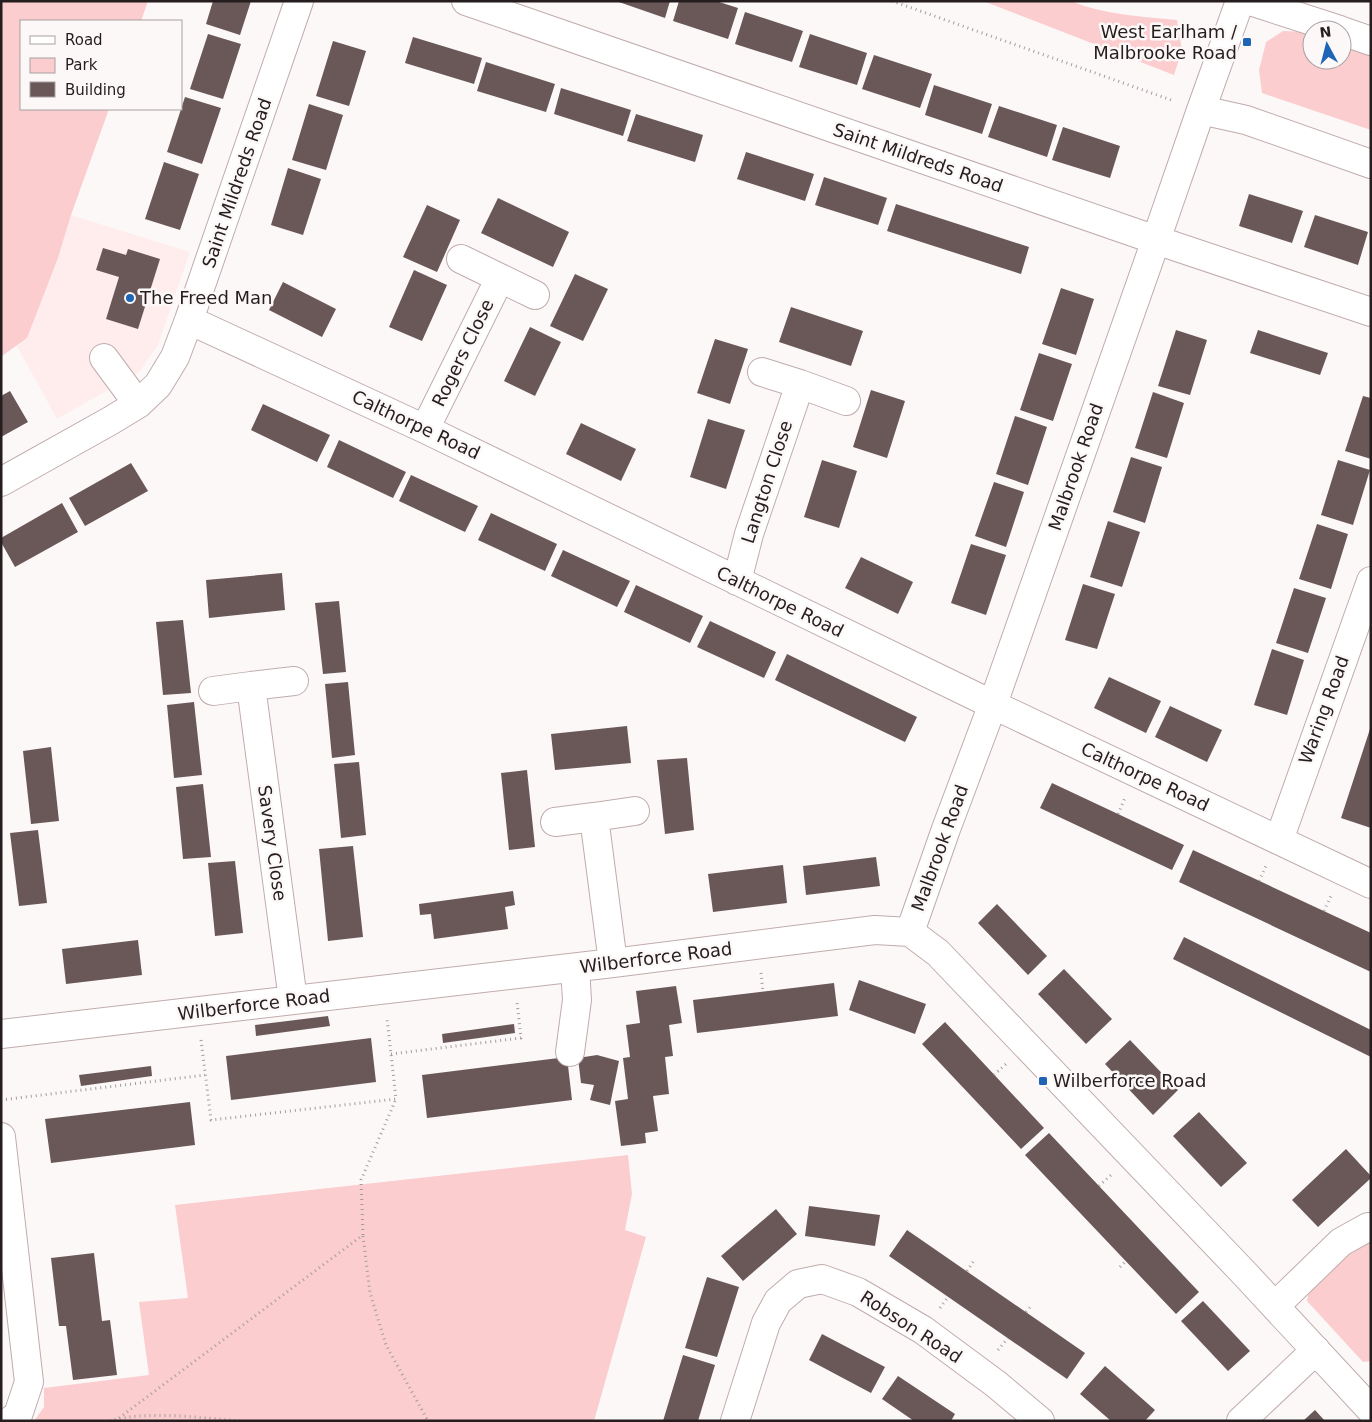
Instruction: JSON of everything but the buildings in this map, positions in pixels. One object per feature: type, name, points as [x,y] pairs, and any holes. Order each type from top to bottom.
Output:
[{"type":"street","name":"Saint Mildreds Road","points":[[1,482],[138,404],[158,385],[175,357],[189,320],[299,1]]},
{"type":"street","name":"Saint Mildreds Road","points":[[466,1],[1156,240],[1371,312]]},
{"type":"street","name":"Malbrook Road","points":[[910,932],[1240,1]]},
{"type":"street","points":[[1250,1],[1310,20]]},
{"type":"street","points":[[1352,34],[1371,41]]},
{"type":"street","points":[[1201,110],[1246,120],[1371,164]]},
{"type":"street","name":"Rogers Close","points":[[461,259],[535,295]]},
{"type":"street","name":"Rogers Close","points":[[426,429],[500,278]]},
{"type":"street","name":"Calthorpe Road","points":[[189,320],[426,429],[992,704],[1371,884]]},
{"type":"street","points":[[104,358],[138,404]]},
{"type":"street","points":[[762,372],[846,400]]},
{"type":"street","name":"Langton Close","points":[[737,581],[749,534],[800,384]]},
{"type":"street","name":"Waring Road","points":[[1279,840],[1371,581]]},
{"type":"street","points":[[213,691],[294,681]]},
{"type":"street","name":"Savery Close","points":[[251,686],[293,1000]]},
{"type":"street","points":[[555,822],[635,811]]},
{"type":"street","points":[[594,817],[613,963]]},
{"type":"street","name":"Wilberforce Road","points":[[1,1034],[574,968],[875,930],[910,932]]},
{"type":"street","points":[[910,932],[938,953],[1316,1350],[1367,1398]]},
{"type":"street","points":[[570,1052],[577,1000],[574,968]]},
{"type":"street","points":[[1,1137],[29,1382],[18,1415],[10,1421]]},
{"type":"street","points":[[1275,1306],[1341,1242],[1371,1227]]},
{"type":"street","name":"Robson Road","points":[[735,1421],[766,1323],[778,1301],[798,1284],[822,1279],[858,1292],[923,1330],[996,1384],[1040,1421]]},
{"type":"street","points":[[1241,1421],[1316,1350]]},
{"type":"path","points":[[892,1],[1201,110]]},
{"type":"path","points":[[391,1054],[521,1038],[514,975]]},
{"type":"path","points":[[384,990],[396,1099],[361,1180],[363,1235],[370,1293],[386,1344],[428,1421]]},
{"type":"path","points":[[197,1011],[211,1120],[396,1099]]},
{"type":"path","points":[[1,1100],[205,1076]]},
{"type":"path","points":[[119,1418],[363,1235]]},
{"type":"path","points":[[967,1271],[975,1259]]},
{"type":"path","points":[[1120,1267],[1126,1261]]},
{"type":"path","points":[[1026,1312],[1031,1306]]},
{"type":"path","points":[[110,1421],[119,1418],[159,1415],[240,1421]]},
{"type":"shaded area","points":[[71,215],[190,252],[158,345],[138,373],[57,419],[17,346],[27,338],[58,258]]},
{"type":"green space","points":[[1,1],[148,1],[141,20],[20,20],[20,110],[109,110],[71,215],[58,258],[27,338],[1,356]]},
{"type":"green space","points":[[983,1],[1071,1],[1109,12],[1177,20],[1182,50],[1174,75]]},
{"type":"green space","points":[[1283,31],[1302,32],[1302,70],[1352,70],[1352,44],[1371,51],[1371,130],[1262,93],[1259,70],[1266,42]]},
{"type":"green space","points":[[628,1155],[632,1194],[625,1230],[646,1237],[594,1421],[34,1421],[44,1407],[44,1388],[149,1375],[139,1302],[188,1298],[175,1205]]},
{"type":"green space","points":[[1371,1238],[1371,1361],[1363,1362],[1307,1301],[1309,1289],[1354,1242]]},
{"type":"place","name":"West Earlham / Malbrooke Road","points":[[1247,42]]},
{"type":"place","name":"The Freed Man","points":[[130,298]]},
{"type":"place","name":"Wilberforce Road","points":[[1043,1081]]}]
